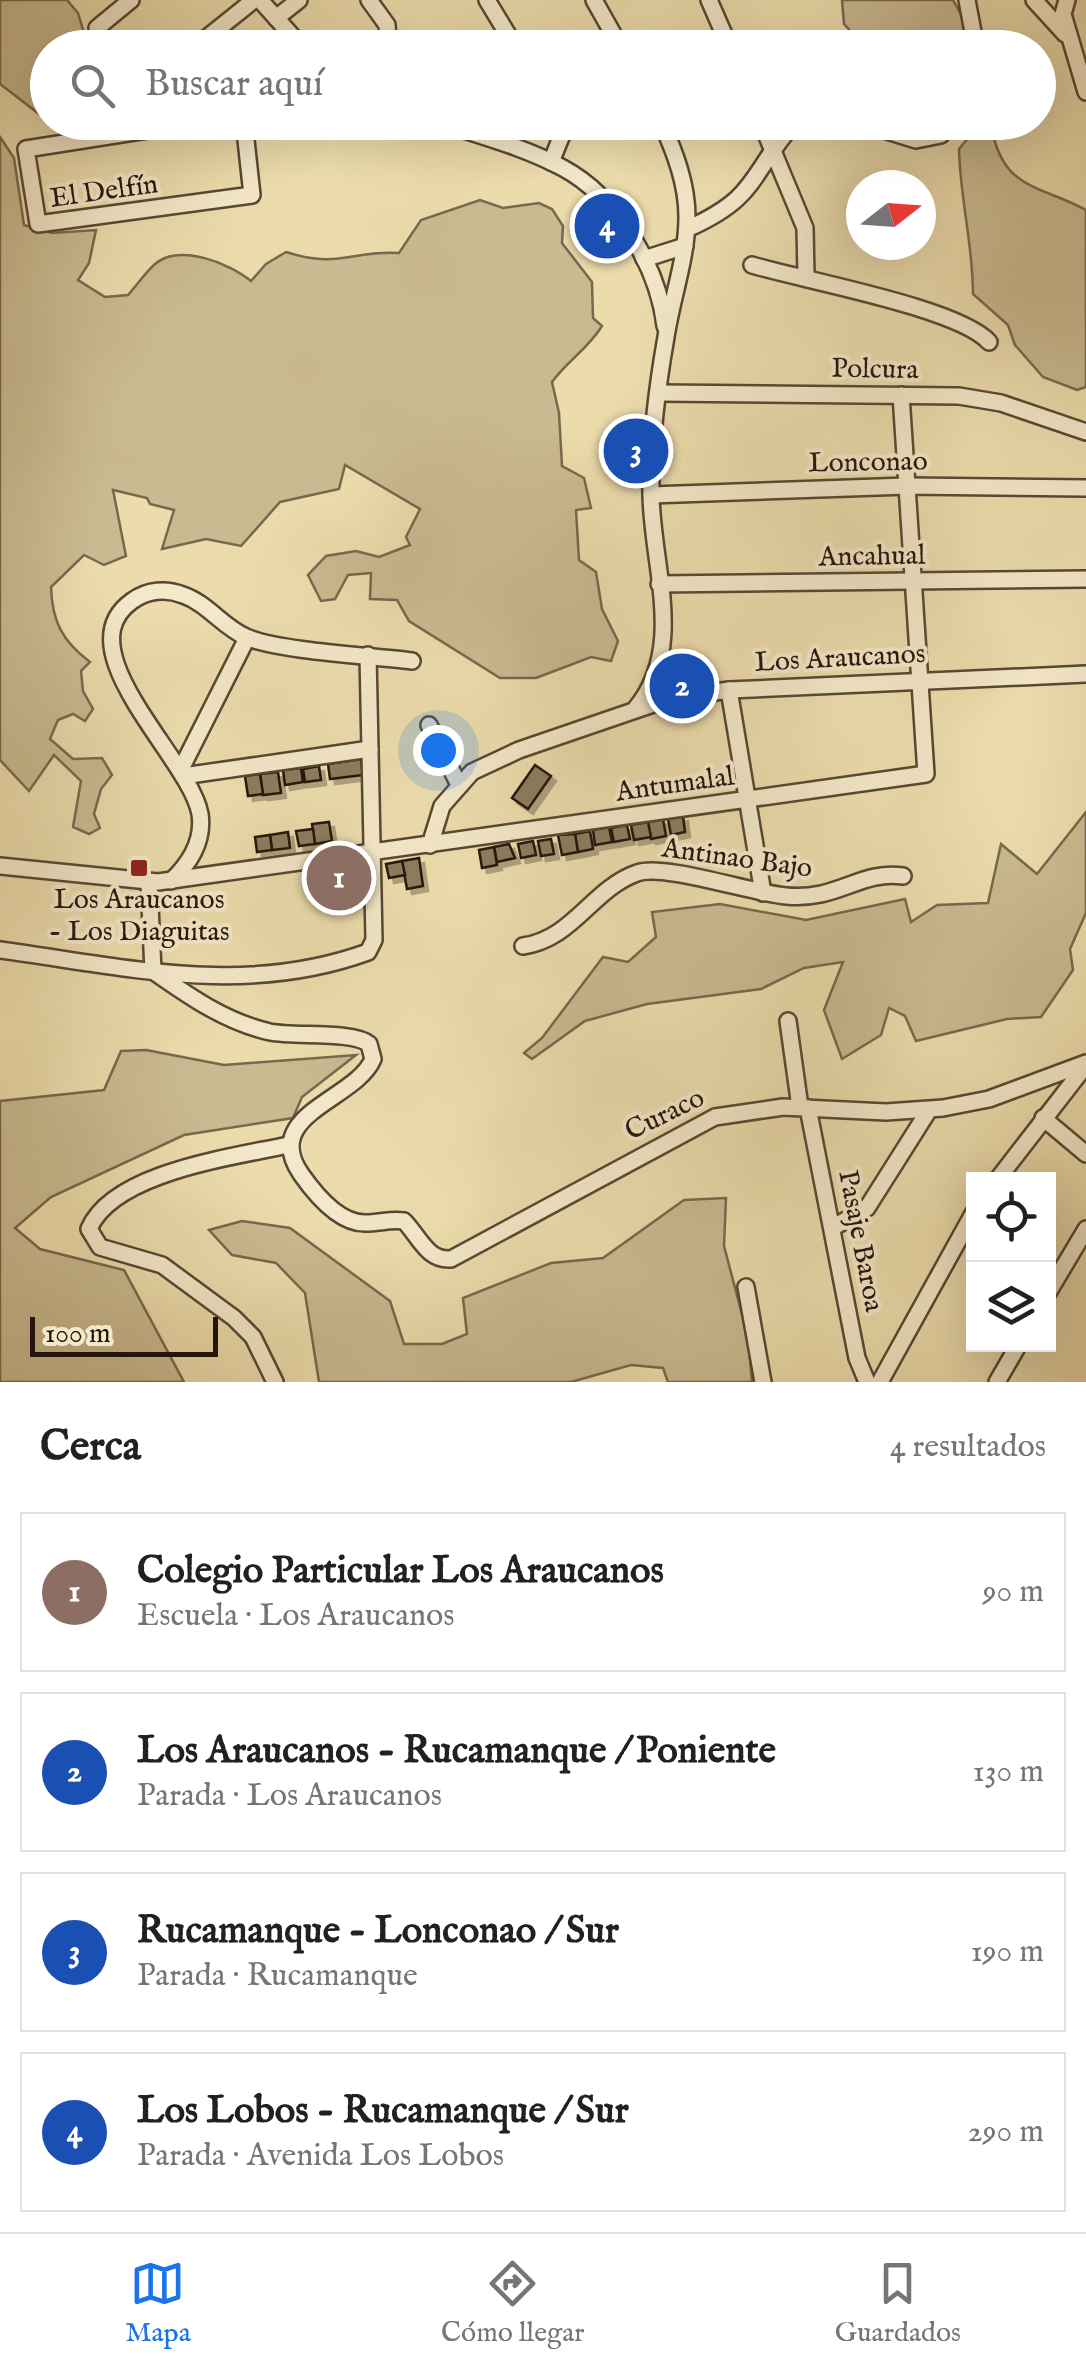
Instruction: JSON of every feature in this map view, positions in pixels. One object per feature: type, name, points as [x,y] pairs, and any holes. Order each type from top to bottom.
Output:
[{"type":"street","points":[[97,28],[132,0]]},
{"type":"street","points":[[218,30],[257,0],[287,30]]},
{"type":"street","points":[[276,18],[299,0]]},
{"type":"street","points":[[369,0],[388,30]]},
{"type":"street","points":[[487,0],[505,30]]},
{"type":"street","points":[[594,0],[611,30]]},
{"type":"street","points":[[709,0],[722,30]]},
{"type":"street","points":[[968,0],[973,30]]},
{"type":"street","points":[[1034,0],[1070,38]]},
{"type":"street","points":[[1066,2],[1063,14],[1086,92]]},
{"type":"street","name":"El Delfín","points":[[79,140],[26,148],[37,222],[42,226],[254,193],[247,140]]},
{"type":"street","points":[[489,140],[550,162],[591,188],[622,224],[644,259],[660,299],[666,336]]},
{"type":"street","points":[[550,162],[560,140]]},
{"type":"street","points":[[636,708],[654,678],[664,649],[650,494],[666,336],[686,237],[684,186],[667,140]]},
{"type":"street","points":[[767,140],[805,228],[806,276]]},
{"type":"street","points":[[644,259],[686,237],[740,200],[779,140]]},
{"type":"street","points":[[752,265],[806,276],[971,328],[989,342]]},
{"type":"street","name":"Polcura","points":[[659,392],[988,400],[1086,432]]},
{"type":"street","points":[[901,395],[921,680]]},
{"type":"street","name":"Lonconao","points":[[650,494],[907,486],[1086,488]]},
{"type":"street","name":"Ancahual","points":[[659,584],[1086,579]]},
{"type":"street","points":[[171,881],[193,854],[201,827],[196,802],[182,773],[117,670],[111,646],[116,620],[135,599],[170,591],[189,597],[247,638],[412,661]]},
{"type":"street","points":[[182,773],[247,638]]},
{"type":"street","points":[[0,950],[153,972],[230,978],[370,950],[373,854],[368,655]]},
{"type":"street","name":"Los Araucanos","points":[[458,783],[486,763],[636,708],[728,690],[1086,674]]},
{"type":"street","name":"Antumalal","points":[[430,845],[926,774],[921,680]]},
{"type":"street","points":[[728,690],[763,893]]},
{"type":"street","points":[[0,866],[171,881],[430,845],[442,806],[458,783],[429,726]]},
{"type":"street","points":[[182,773],[370,748]]},
{"type":"street","name":"Antinao Bajo","points":[[523,946],[564,930],[618,884],[645,871],[721,881],[763,893],[821,896],[876,874],[904,876]]},
{"type":"street","points":[[149,882],[153,972]]},
{"type":"street","points":[[153,972],[205,1006],[252,1027],[307,1037],[357,1037],[369,1044],[373,1059],[368,1069],[321,1104],[288,1145],[160,1176],[105,1208],[89,1229],[100,1247],[162,1266],[242,1324],[260,1347],[275,1382]]},
{"type":"street","name":"Pasaje Baroa","points":[[788,1020],[858,1358],[868,1382]]},
{"type":"street","points":[[1002,1172],[1086,1064]]},
{"type":"street","name":"Curaco","points":[[288,1145],[289,1156],[312,1190],[351,1221],[404,1221],[430,1254],[445,1260],[701,1121],[752,1109],[929,1110],[990,1099],[1086,1064]]},
{"type":"street","points":[[832,1228],[851,1221],[874,1199],[929,1110]]},
{"type":"street","points":[[1043,1118],[1086,1154]]},
{"type":"street","points":[[880,1382],[966,1226]]},
{"type":"street","points":[[1056,1280],[1086,1229]]},
{"type":"street","points":[[746,1287],[762,1382]]},
{"type":"street","points":[[996,1382],[1013,1352]]},
{"type":"shaded area","points":[[0,0],[67,0],[78,13],[83,30],[30,30],[30,107],[0,84]]},
{"type":"shaded area","points":[[842,0],[953,0],[970,30],[849,30],[844,24]]},
{"type":"shaded area","points":[[0,137],[14,158],[24,225],[52,233],[96,230],[89,263],[78,280],[105,297],[128,295],[155,264],[177,255],[217,262],[251,281],[266,264],[286,252],[319,259],[399,253],[421,220],[480,200],[503,208],[539,203],[552,209],[563,226],[562,243],[592,282],[593,318],[602,326],[552,382],[559,413],[562,466],[584,478],[591,508],[576,510],[579,560],[596,572],[602,609],[618,641],[611,661],[591,657],[536,678],[500,678],[409,621],[397,600],[370,599],[371,573],[348,575],[335,599],[321,601],[308,575],[326,556],[356,551],[379,557],[410,545],[406,537],[420,509],[345,465],[339,489],[280,502],[241,546],[206,539],[162,549],[174,510],[113,490],[126,556],[104,565],[84,555],[51,587],[60,629],[90,662],[81,671],[83,691],[93,709],[85,721],[73,714],[58,720],[50,739],[73,759],[102,758],[112,775],[101,789],[94,814],[100,828],[89,834],[73,827],[81,781],[54,755],[29,791],[0,760]]},
{"type":"shaded area","points":[[967,140],[995,140],[1005,164],[1015,175],[1086,210],[1086,387],[1077,390],[1043,377],[1015,345],[1008,325],[973,294],[959,149]]},
{"type":"shaded area","points":[[1086,812],[1086,913],[1070,949],[1073,970],[1041,1017],[1007,1019],[916,1041],[905,1016],[889,1008],[881,1035],[842,1059],[824,1010],[843,962],[804,968],[761,989],[647,1004],[585,1021],[532,1059],[524,1053],[542,1038],[603,957],[628,962],[656,937],[652,912],[720,904],[806,920],[905,899],[911,922],[937,905],[988,903],[1001,844],[1037,874]]},
{"type":"shaded area","points":[[146,1050],[224,1065],[356,1055],[302,1097],[293,1118],[184,1135],[51,1197],[15,1228],[40,1249],[124,1270],[184,1382],[0,1382],[0,1101],[104,1090],[121,1051]]},
{"type":"shaded area","points":[[726,1198],[724,1246],[748,1337],[752,1382],[668,1382],[663,1368],[631,1365],[571,1382],[319,1382],[305,1293],[276,1263],[232,1255],[209,1230],[242,1221],[290,1228],[390,1301],[404,1344],[442,1344],[467,1334],[463,1298],[551,1263],[603,1258],[684,1200]]},
{"type":"building","points":[[361,759],[363,775],[330,779],[328,764]]},
{"type":"building","points":[[535,765],[551,776],[528,809],[512,798]]},
{"type":"building","points":[[319,766],[321,780],[305,782],[303,769]]},
{"type":"building","points":[[301,768],[303,782],[285,785],[283,770]]},
{"type":"building","points":[[278,772],[281,793],[263,795],[260,774]]},
{"type":"building","points":[[260,774],[263,794],[248,796],[245,776]]},
{"type":"building","points":[[683,816],[685,832],[671,835],[668,819]]},
{"type":"building","points":[[663,819],[666,836],[651,839],[648,822]]},
{"type":"building","points":[[329,822],[332,841],[315,844],[312,824]]},
{"type":"building","points":[[648,822],[651,837],[634,840],[631,825]]},
{"type":"building","points":[[627,825],[630,839],[614,842],[611,828]]},
{"type":"building","points":[[609,827],[612,842],[595,845],[593,830]]},
{"type":"building","points":[[313,829],[315,844],[299,846],[296,831]]},
{"type":"building","points":[[590,831],[593,849],[578,852],[575,834]]},
{"type":"building","points":[[288,832],[290,848],[272,850],[270,835]]},
{"type":"building","points":[[575,834],[578,852],[562,855],[558,835]]},
{"type":"building","points":[[270,835],[272,850],[257,852],[255,837]]},
{"type":"building","points":[[551,839],[554,854],[541,856],[538,841]]},
{"type":"building","points":[[533,841],[536,855],[521,858],[518,844]]},
{"type":"building","points":[[509,844],[515,858],[497,862],[494,847]]},
{"type":"building","points":[[494,847],[497,865],[482,868],[479,850]]},
{"type":"building","points":[[419,858],[423,886],[407,889],[402,861]]},
{"type":"building","points":[[402,861],[405,875],[389,878],[386,864]]},
{"type":"building","points":[[358,867],[361,882],[344,885],[341,870]]},
{"type":"place","name":"Los Lobos - Rucamanque / Sur","points":[[607,226]]},
{"type":"place","name":"Rucamanque - Lonconao / Sur","points":[[636,451]]},
{"type":"place","name":"Los Araucanos - Rucamanque / Poniente","points":[[682,686]]},
{"type":"place","name":"Los Araucanos - Los Diaguitas","points":[[139,868]]},
{"type":"place","name":"Colegio Particular Los Araucanos","points":[[339,878]]}]
